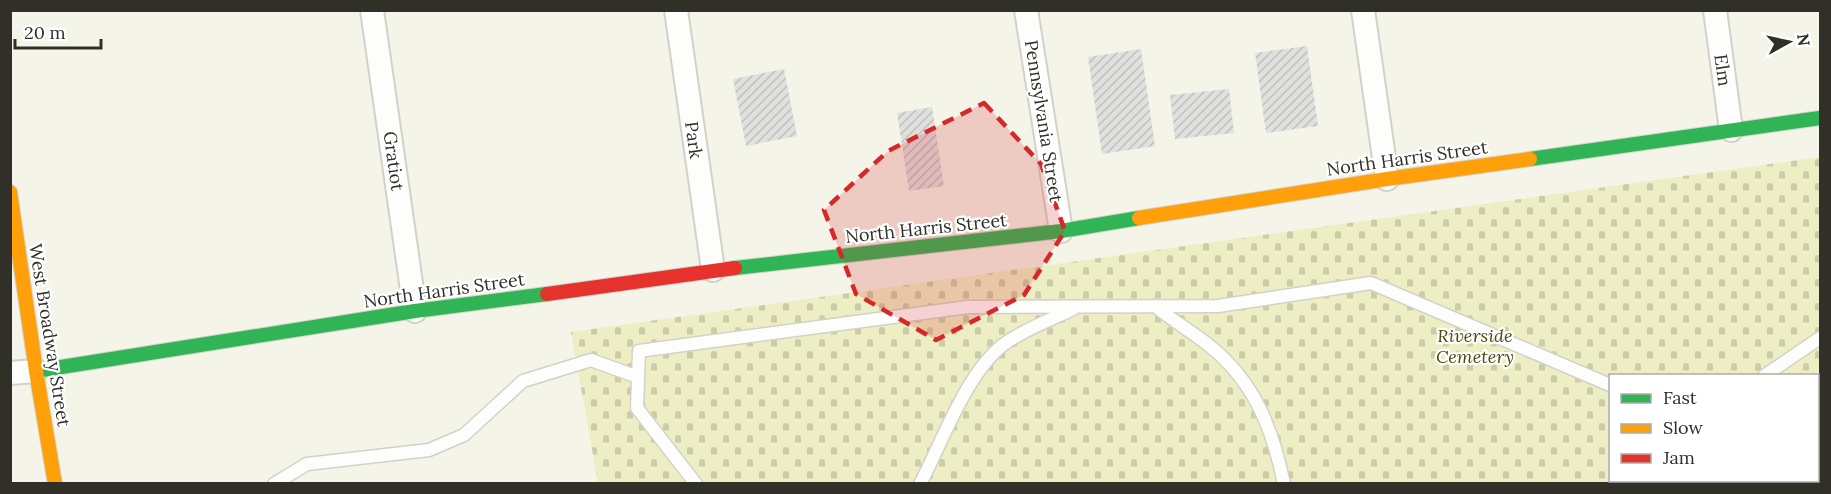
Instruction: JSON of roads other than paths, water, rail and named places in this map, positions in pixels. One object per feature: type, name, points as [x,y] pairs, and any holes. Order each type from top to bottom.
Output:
[{"type":"street","name":"Gratiot","points":[[372,10],[415,311]]},
{"type":"street","name":"Park","points":[[676,10],[713,270]]},
{"type":"street","name":"Pennsylvania Street","points":[[1026,10],[1061,231]]},
{"type":"street","points":[[1363,10],[1387,179]]},
{"type":"street","name":"Elm","points":[[1715,10],[1731,130]]},
{"type":"street","name":"North Harris Street","points":[[36,371],[415,311],[713,270],[1061,231],[1387,179],[1821,118]]},
{"type":"street","name":"West Broadway Street","points":[[10,192],[55,483]]},
{"type":"street","points":[[10,374],[36,371]]},
{"type":"lane","points":[[696,483],[636,408],[639,351],[968,308],[1218,306],[1371,283],[1609,384]]},
{"type":"lane","points":[[1155,306],[1212,348],[1248,385],[1267,423],[1278,454],[1284,483]]},
{"type":"lane","points":[[920,483],[945,429],[981,367],[1006,342],[1076,307]]},
{"type":"lane","points":[[1766,374],[1821,338]]},
{"type":"lane","points":[[274,483],[307,464],[429,450],[464,435],[523,381],[591,360],[638,377]]},
{"type":"park label","name":"Riverside Cemetery","points":[[1475,345]]}]
